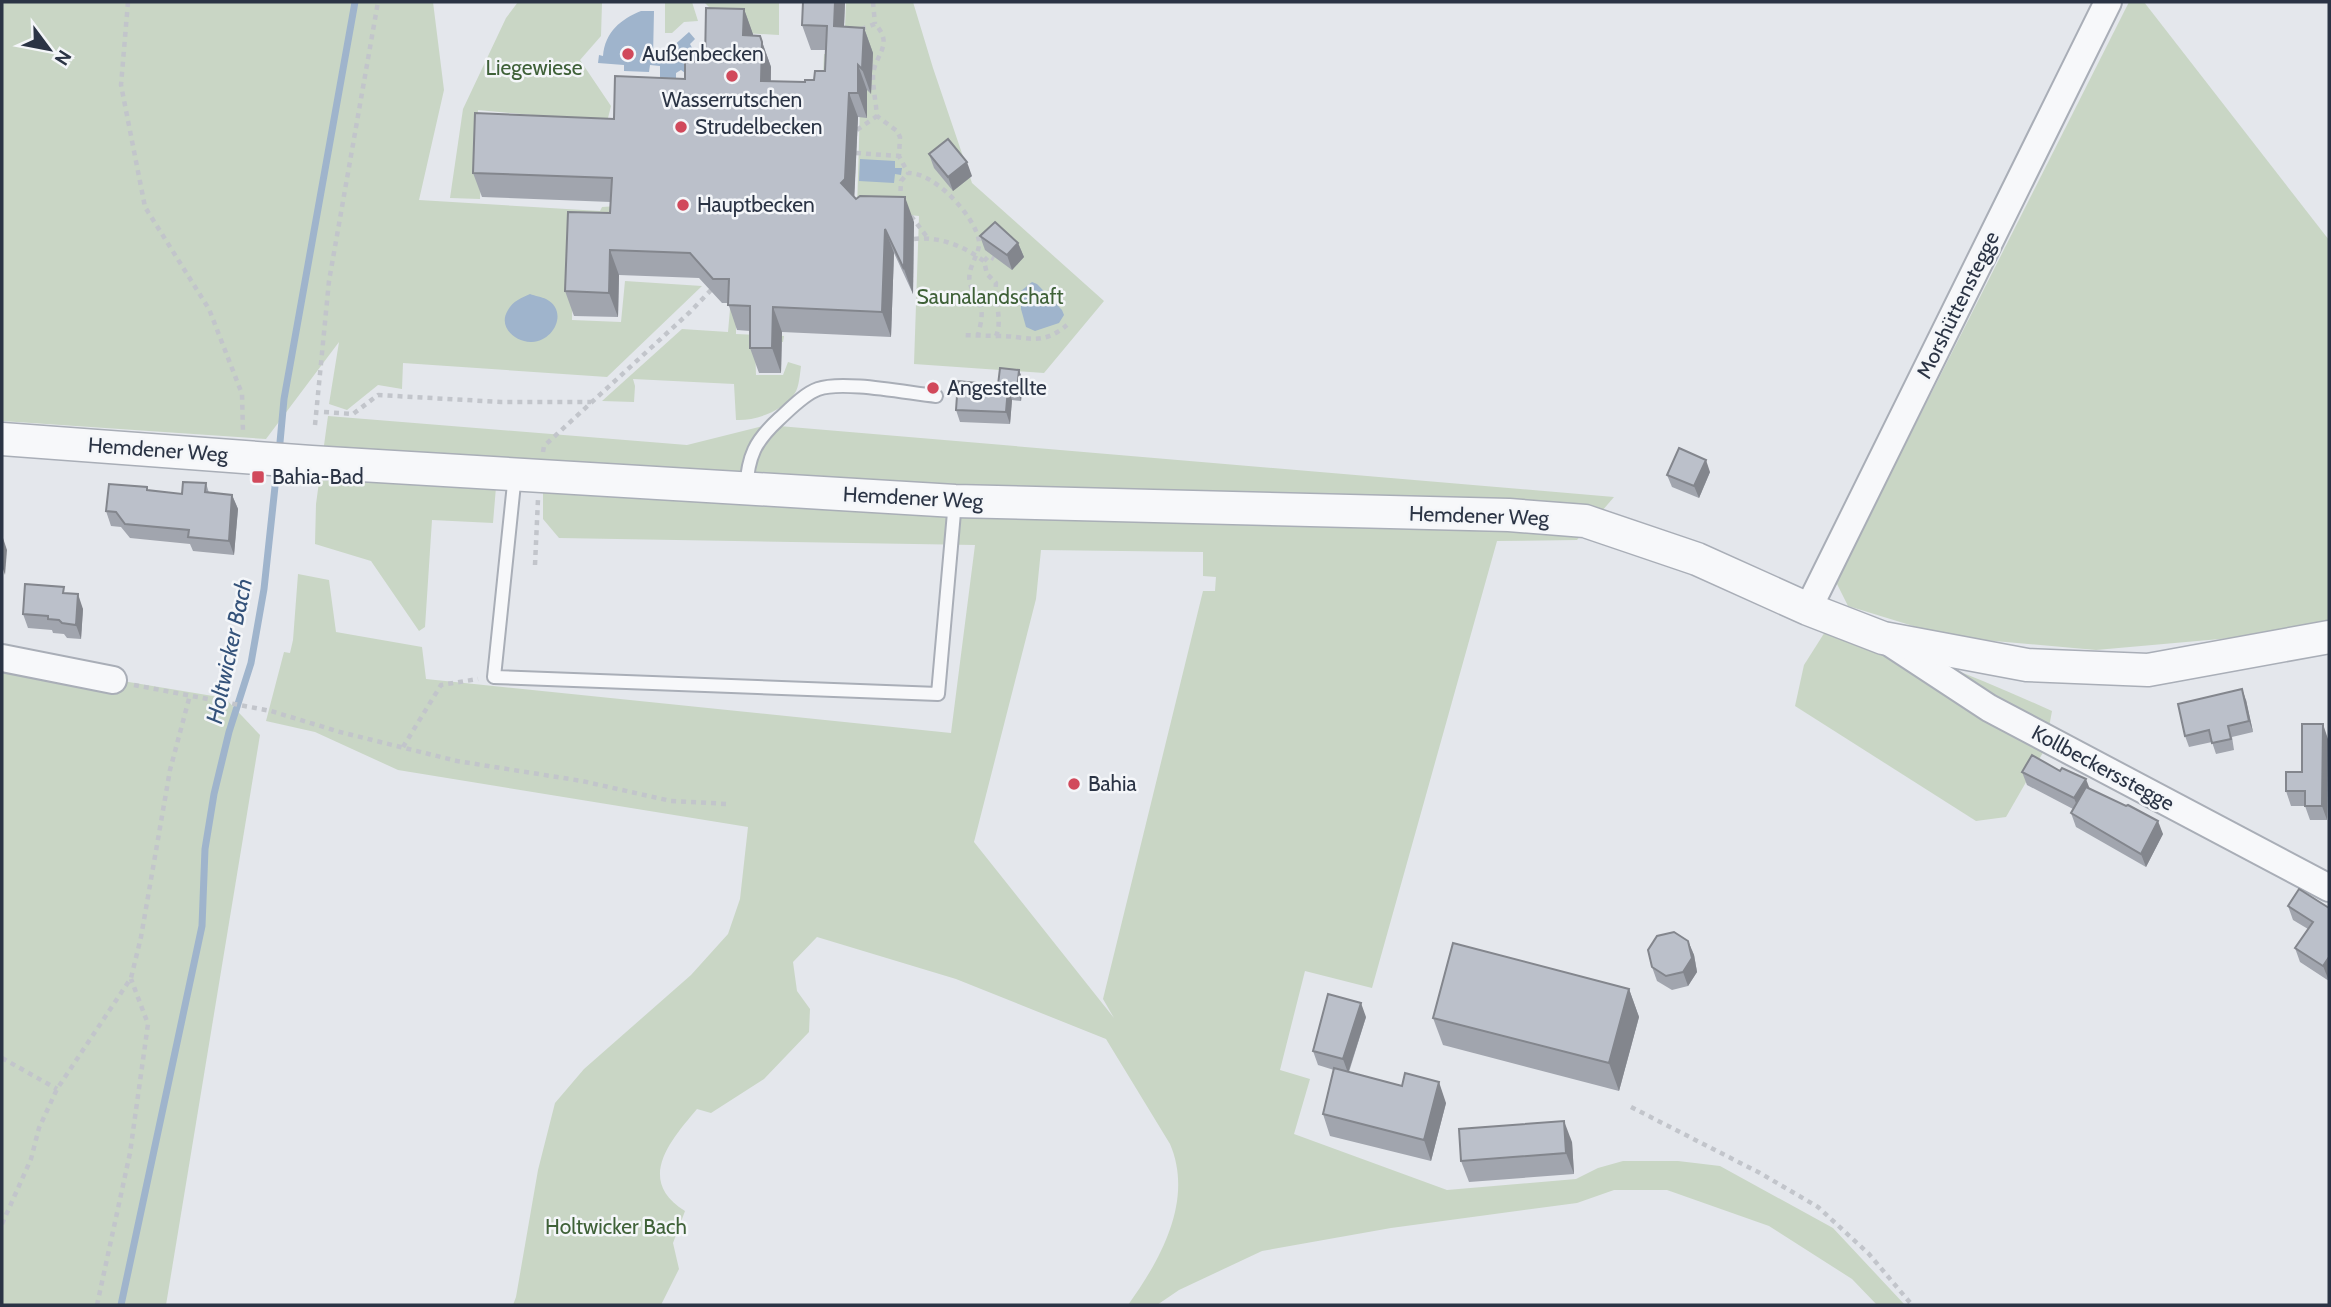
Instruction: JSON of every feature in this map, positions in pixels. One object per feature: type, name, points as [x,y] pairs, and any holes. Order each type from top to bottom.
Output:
[{"type":"street","name":"Morshüttenstegge","points":[[1808,609],[2108,2]]},
{"type":"street","name":"Hemdener Weg","points":[[2,439],[311,462],[955,501],[1509,515],[1585,521],[1697,559],[1808,609],[1883,638],[2027,665],[2148,670],[2329,637]]},
{"type":"street","name":"Kollbeckersstegge","points":[[1883,638],[1989,708],[2329,888]]},
{"type":"street","points":[[2,658],[113,680]]},
{"type":"lane","points":[[746,489],[747,466],[753,448],[770,427],[817,389],[841,386],[936,396]]},
{"type":"lane","points":[[528,475],[494,677],[938,694],[955,501]]},
{"type":"path","points":[[128,2],[121,86],[145,207],[209,309],[242,394],[246,456]]},
{"type":"path","points":[[315,425],[329,281],[378,2]]},
{"type":"path","points":[[873,2],[875,24],[883,33],[884,46],[873,74],[877,116],[897,131],[900,137],[899,156],[908,173]]},
{"type":"path","points":[[854,32],[875,24]]},
{"type":"path","points":[[857,130],[877,116]]},
{"type":"path","points":[[856,153],[899,156]]},
{"type":"path","points":[[901,203],[898,197],[901,181],[908,173]]},
{"type":"path","points":[[908,173],[918,174],[943,189],[973,224],[979,243],[970,281],[982,310],[978,335]]},
{"type":"path","points":[[907,211],[927,237]]},
{"type":"path","points":[[914,239],[927,237],[944,240],[984,261],[987,274],[996,283],[1000,326],[996,337]]},
{"type":"path","points":[[984,261],[989,256],[994,259]]},
{"type":"path","points":[[535,565],[528,475],[544,446],[711,290]]},
{"type":"path","points":[[961,335],[1010,336],[1026,340],[1048,337],[1067,325]]},
{"type":"path","points":[[324,412],[353,414],[378,395],[501,402],[592,402]]},
{"type":"path","points":[[403,747],[441,685],[494,677]]},
{"type":"path","points":[[113,680],[271,711],[340,733],[457,761],[582,781],[671,801],[728,804]]},
{"type":"path","points":[[2,1224],[31,1159],[39,1128],[57,1089],[131,978],[141,937],[170,770],[190,695]]},
{"type":"path","points":[[97,1305],[130,1153],[148,1024],[131,978]]},
{"type":"path","points":[[2,1058],[57,1089]]},
{"type":"path","points":[[1631,1107],[1760,1173],[1818,1207],[1869,1254],[1912,1305]]},
{"type":"green space","points":[[2,2],[433,2],[444,90],[419,200],[600,211],[602,207],[618,206],[615,237],[574,236],[572,320],[621,322],[625,281],[702,286],[607,377],[403,363],[402,389],[378,385],[347,410],[329,404],[339,342],[266,439],[2,421]]},
{"type":"green space","name":"Liegewiese","points":[[518,2],[645,2],[602,3],[601,36],[580,60],[611,106],[607,122],[478,110],[477,137],[483,138],[480,199],[450,198],[463,109],[506,18]]},
{"type":"green space","points":[[665,2],[692,2],[698,21],[684,22],[672,33],[665,33]]},
{"type":"green space","points":[[704,2],[779,2],[779,35],[708,31],[709,7]]},
{"type":"green space","name":"Saunalandschaft","points":[[846,2],[913,2],[972,183],[1104,301],[1044,373],[914,364],[919,216],[857,210],[860,107],[822,103],[824,54],[844,54]]},
{"type":"green space","points":[[2129,2],[2144,2],[2329,240],[2329,620],[2231,638],[2096,650],[1949,637],[1848,606],[1836,582]]},
{"type":"green space","points":[[730,309],[736,309],[736,334],[784,336],[783,342],[755,343],[756,375],[783,375],[788,362],[801,366],[796,390],[784,405],[760,417],[736,420],[734,384],[633,379],[634,402],[602,401],[682,329],[728,332]]},
{"type":"green space","points":[[328,416],[687,445],[767,425],[1614,497],[1577,540],[1497,541],[1372,988],[1305,971],[1280,1070],[1310,1079],[1294,1134],[1447,1190],[1576,1179],[1598,1168],[1623,1161],[1678,1161],[1720,1166],[1833,1228],[1905,1305],[1877,1305],[1852,1279],[1769,1226],[1667,1190],[1614,1190],[1577,1203],[1391,1228],[1262,1251],[1179,1290],[1157,1305],[1128,1305],[1162,1249],[1176,1207],[1178,1186],[1170,1144],[1106,1039],[956,979],[817,937],[793,962],[797,991],[810,1009],[809,1032],[764,1079],[711,1113],[697,1109],[677,1134],[662,1160],[662,1186],[670,1199],[685,1211],[673,1243],[679,1269],[661,1305],[513,1305],[538,1170],[555,1103],[584,1069],[691,975],[728,934],[740,899],[748,827],[398,770],[315,732],[266,721],[284,652],[290,653],[293,640],[298,574],[329,580],[336,632],[422,647],[426,679],[951,733],[975,545],[559,538],[543,519],[543,489],[496,487],[493,523],[432,520],[425,627],[419,631],[371,561],[315,544],[316,504]],"holes":[[[1041,550],[1203,552],[1203,576],[1216,577],[1215,591],[1203,591],[1103,999],[1114,1018],[974,842],[1036,599]]]},
{"type":"green space","points":[[1830,624],[1942,664],[2052,711],[2045,749],[2006,817],[1976,821],[1795,706],[1804,665]]},
{"type":"green space","points":[[2,661],[225,698],[260,735],[166,1305],[2,1305]]},
{"type":"water","name":"Außenbecken","points":[[641,11],[654,11],[653,57],[661,57],[689,32],[695,39],[690,44],[699,61],[699,83],[681,70],[676,73],[676,82],[660,80],[660,66],[650,65],[649,72],[624,71],[624,65],[598,63],[599,55],[603,56],[607,40],[615,28]]},
{"type":"water","points":[[860,159],[895,161],[895,168],[902,168],[901,175],[895,174],[894,183],[859,181]]},
{"type":"water","points":[[1032,282],[1037,284],[1064,315],[1059,323],[1035,331],[1026,327],[1021,309],[1021,291]]},
{"type":"water","points":[[530,294],[553,304],[557,318],[556,325],[547,337],[526,342],[510,333],[505,316],[512,304]]},
{"type":"building","points":[[803,2],[835,2],[834,26],[864,28],[862,69],[858,65],[858,93],[849,93],[845,179],[841,183],[856,199],[860,196],[905,197],[904,269],[885,229],[882,312],[773,307],[772,348],[750,348],[750,306],[728,305],[729,279],[713,279],[690,253],[610,250],[609,293],[565,291],[568,212],[610,213],[612,178],[473,173],[475,113],[614,119],[615,76],[685,79],[685,61],[705,62],[706,8],[744,9],[743,35],[760,36],[762,42],[761,81],[814,80],[815,71],[825,71],[827,26],[802,25]]},
{"type":"building","points":[[948,139],[967,162],[948,177],[929,154]]},
{"type":"building","points":[[995,222],[1018,243],[1007,255],[980,236]]},
{"type":"building","points":[[1000,368],[1019,370],[1017,389],[1008,388],[1006,412],[956,410],[958,381],[998,385]]},
{"type":"building","points":[[1679,448],[1706,460],[1694,486],[1667,475]]},
{"type":"building","points":[[183,482],[206,483],[205,492],[232,495],[229,541],[188,537],[189,530],[125,524],[116,512],[106,511],[109,484],[147,487],[147,490],[182,494]]},
{"type":"building","points":[[25,584],[64,587],[63,593],[78,594],[76,625],[48,619],[48,616],[23,614]]},
{"type":"building","points":[[2242,689],[2249,721],[2228,726],[2231,739],[2212,743],[2209,730],[2185,736],[2178,704]]},
{"type":"building","points":[[2302,724],[2323,724],[2322,806],[2305,806],[2305,791],[2286,791],[2286,772],[2302,772]]},
{"type":"building","points":[[2032,755],[2060,771],[2062,768],[2086,779],[2074,798],[2022,772]]},
{"type":"building","points":[[2086,787],[2158,821],[2141,854],[2071,813]]},
{"type":"building","points":[[2299,889],[2329,908],[2329,957],[2323,966],[2295,948],[2313,922],[2288,906]]},
{"type":"building","points":[[1674,932],[1688,941],[1692,958],[1683,972],[1666,976],[1652,967],[1648,950],[1657,936]]},
{"type":"building","points":[[1453,943],[1629,989],[1609,1063],[1433,1018]]},
{"type":"building","points":[[1328,994],[1361,1003],[1343,1059],[1313,1051]]},
{"type":"building","points":[[1334,1068],[1402,1086],[1405,1073],[1439,1082],[1424,1140],[1323,1114]]},
{"type":"building","points":[[1564,1121],[1566,1153],[1461,1161],[1459,1129]]},
{"type":"waterway","name":"Holtwicker Bach","points":[[279,453],[284,399],[355,2]]},
{"type":"waterway","name":"Holtwicker Bach","points":[[121,1305],[202,926],[205,849],[214,794],[229,732],[251,663],[264,589],[277,468]]},
{"type":"place","name":"Außenbecken","points":[[628,54]]},
{"type":"place","name":"Wasserrutschen","points":[[732,76]]},
{"type":"place","name":"Strudelbecken","points":[[681,127]]},
{"type":"place","name":"Hauptbecken","points":[[683,205]]},
{"type":"place","name":"Angestellte","points":[[933,388]]},
{"type":"place","name":"Bahia-Bad","points":[[258,477]]},
{"type":"place","name":"Bahia","points":[[1074,784]]}]
